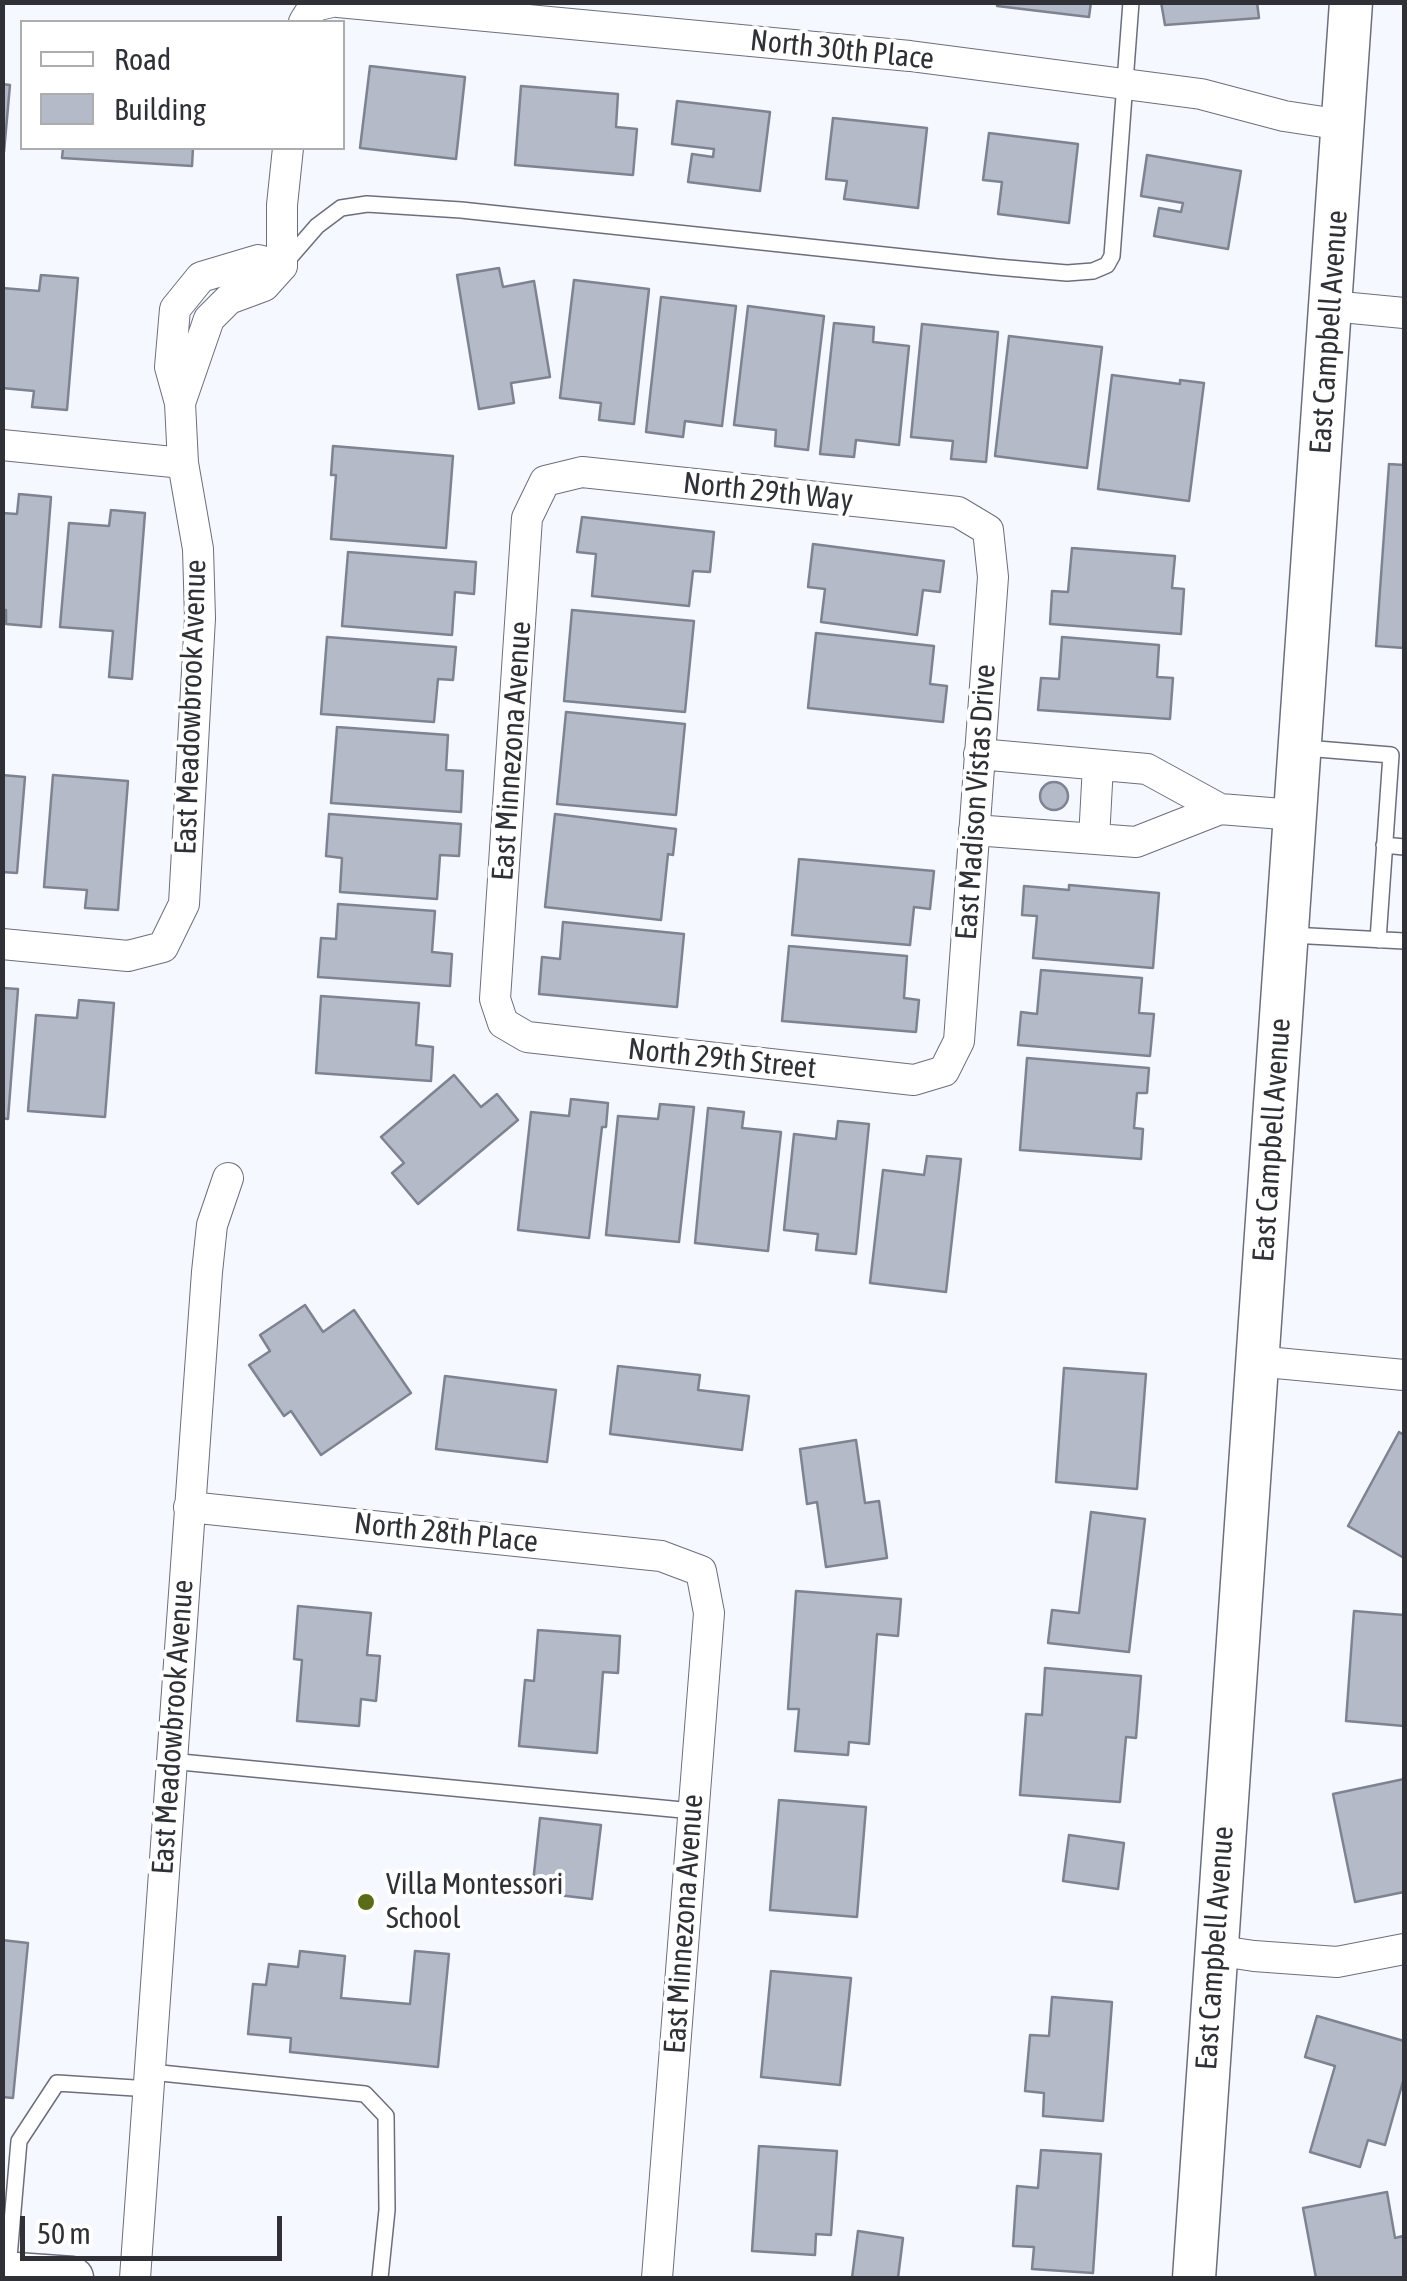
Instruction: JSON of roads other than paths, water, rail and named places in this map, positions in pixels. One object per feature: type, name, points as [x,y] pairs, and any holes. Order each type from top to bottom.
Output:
[{"type":"street","name":"East Campbell Avenue","points":[[1194,2278],[1352,2]]},
{"type":"street","name":"North 30th Place","points":[[322,8],[491,10],[910,56],[1202,94],[1284,116],[1343,125]]},
{"type":"street","points":[[282,266],[282,205],[288,150]]},
{"type":"street","name":"East Meadowbrook Avenue","points":[[2,944],[128,956],[163,946],[184,904],[200,618],[198,549],[183,463],[180,404],[209,319],[228,299],[264,286],[282,266]]},
{"type":"street","points":[[1331,306],[1404,312]]},
{"type":"street","points":[[2,445],[183,463]]},
{"type":"street","name":"North 29th Way","points":[[545,481],[582,472],[958,512],[988,530]]},
{"type":"street","name":"East Minnezona Avenue","points":[[504,1023],[495,998],[526,537],[528,518],[545,481]]},
{"type":"street","name":"East Madison Vistas Drive","points":[[944,1071],[959,1041],[993,577],[988,530]]},
{"type":"street","points":[[980,754],[1147,769],[1220,809],[1295,814]]},
{"type":"street","points":[[1094,839],[1098,765]]},
{"type":"street","points":[[974,830],[1136,842],[1220,809]]},
{"type":"street","name":"North 29th Street","points":[[504,1023],[527,1037],[914,1080],[944,1071]]},
{"type":"street","name":"East Meadowbrook Avenue","points":[[135,2278],[208,1256],[212,1225],[228,1178]]},
{"type":"street","points":[[1256,1361],[1404,1375]]},
{"type":"street","name":"North 28th Place","points":[[188,1506],[661,1556],[701,1571]]},
{"type":"street","name":"East Minnezona Avenue","points":[[657,2278],[709,1613],[701,1571]]},
{"type":"street","points":[[1214,1950],[1337,1962],[1404,1949]]},
{"type":"street","points":[[5,2273],[72,2278]]},
{"type":"lane","points":[[282,266],[317,226],[341,208],[368,204],[461,210],[997,267],[1092,271],[1107,265],[1112,256],[1131,2]]},
{"type":"lane","points":[[1300,747],[1398,756],[1384,845],[1378,940]]},
{"type":"lane","points":[[1384,845],[1404,847]]},
{"type":"lane","points":[[1287,935],[1404,941]]},
{"type":"lane","points":[[170,1761],[694,1811]]},
{"type":"lane","points":[[5,2273],[19,2140],[58,2083],[151,2081],[365,2094],[386,2116],[387,2210],[380,2278]]},
{"type":"place","name":"Villa Montessori School","points":[[366,1902]]}]
